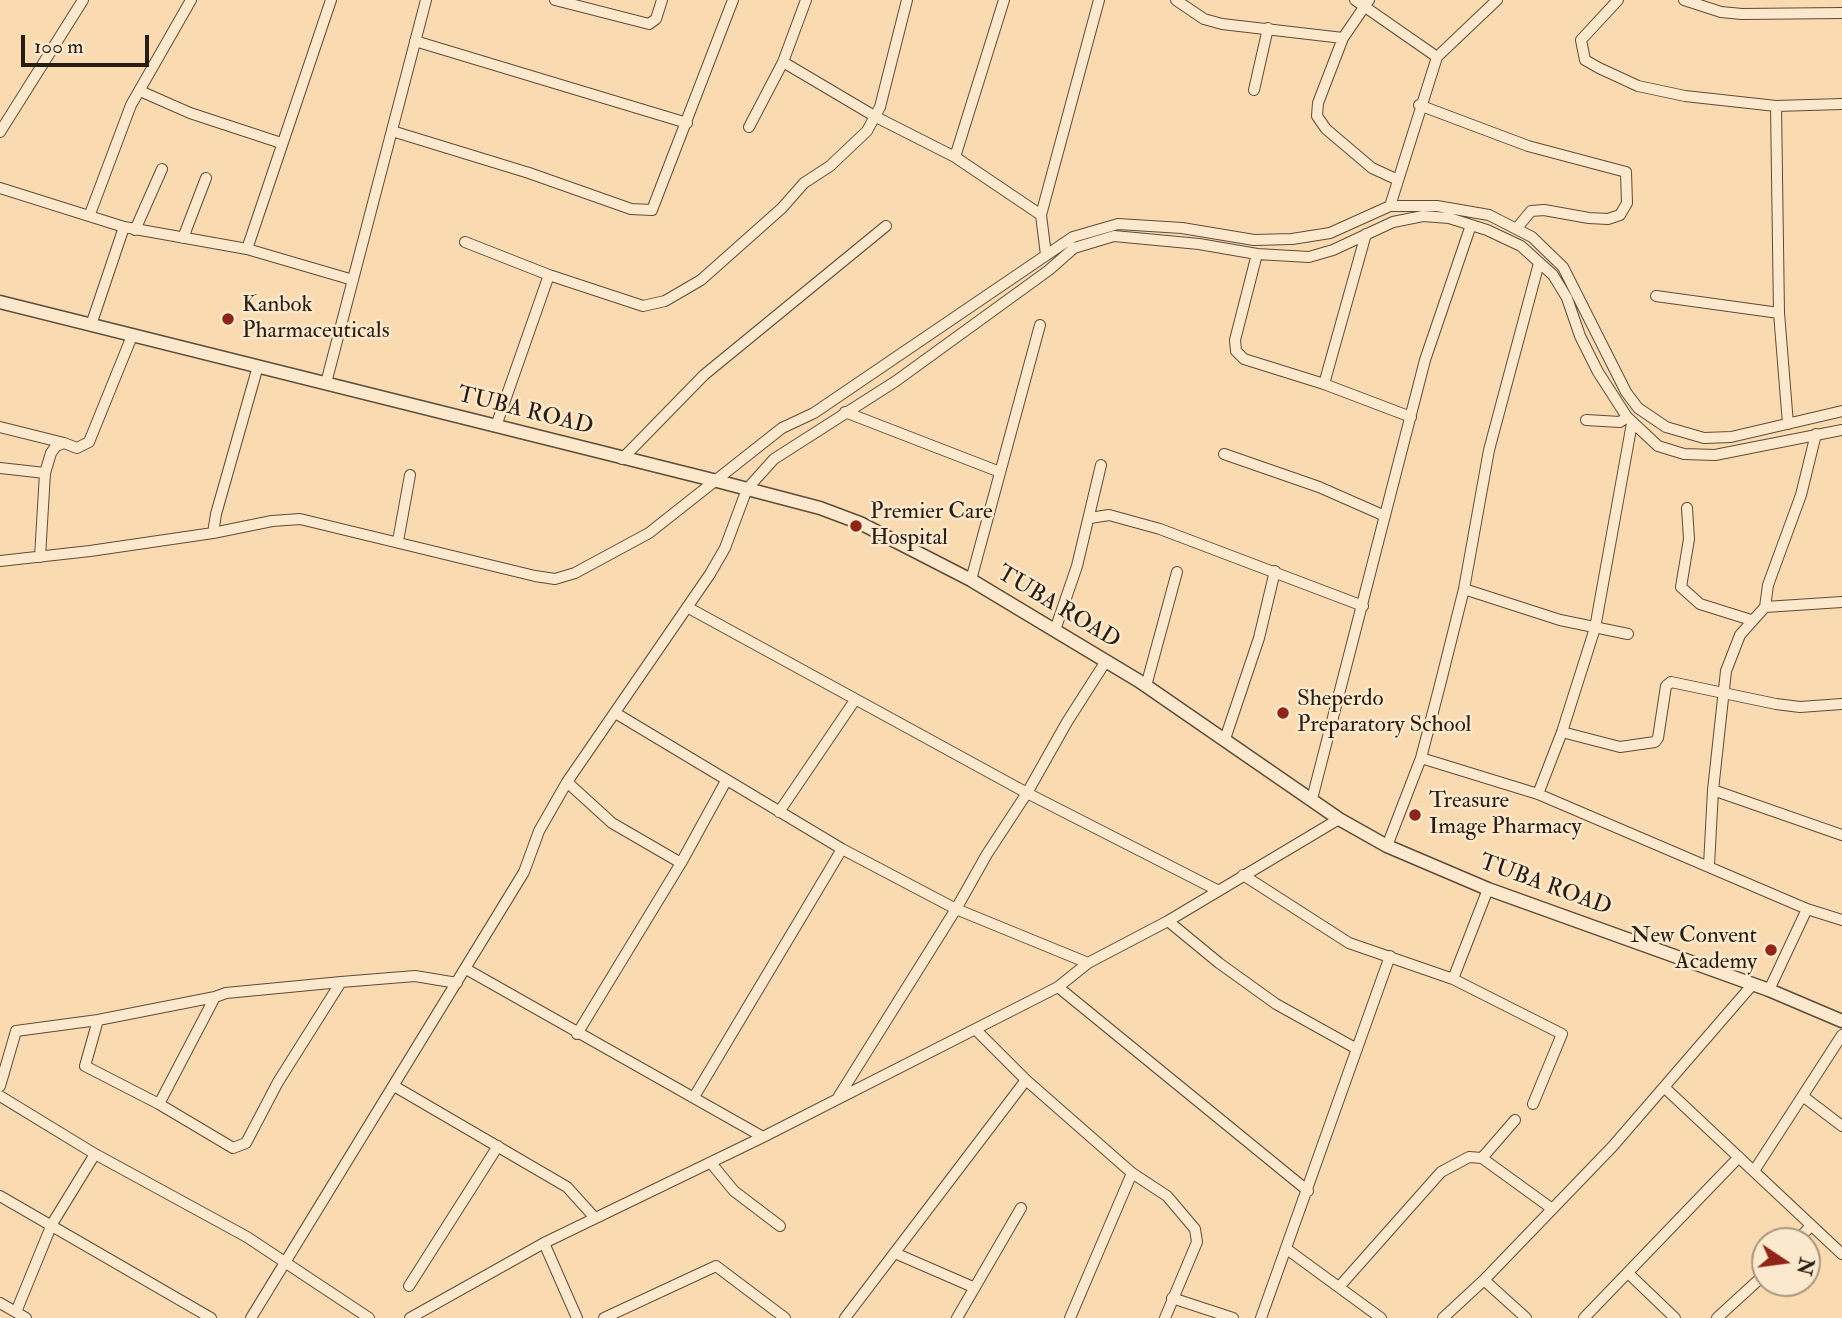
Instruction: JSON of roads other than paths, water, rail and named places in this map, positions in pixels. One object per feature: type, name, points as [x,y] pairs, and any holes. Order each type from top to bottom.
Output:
[{"type":"street","points":[[0,132],[83,0]]},
{"type":"street","points":[[90,214],[118,136],[191,0]]},
{"type":"street","points":[[247,249],[331,0]]},
{"type":"street","points":[[326,383],[426,0]]},
{"type":"street","points":[[555,0],[649,24],[656,19],[663,0]]},
{"type":"street","points":[[392,131],[643,212],[652,210],[733,0]]},
{"type":"street","points":[[749,127],[782,62],[806,0]]},
{"type":"street","points":[[465,242],[549,275],[643,306],[665,301],[701,280],[782,208],[804,183],[850,149],[876,117],[906,0]]},
{"type":"street","points":[[955,157],[1004,0]]},
{"type":"street","points":[[1046,255],[1041,215],[1099,0]]},
{"type":"street","points":[[1176,0],[1204,19],[1222,24],[1343,38]]},
{"type":"street","points":[[1390,206],[1419,105],[1437,57],[1497,0]]},
{"type":"street","points":[[1618,0],[1581,40],[1585,60],[1638,86],[1685,96],[1776,106],[1842,104]]},
{"type":"street","points":[[1684,0],[1721,12],[1742,15],[1842,13]]},
{"type":"street","points":[[1398,180],[1373,168],[1326,129],[1317,116],[1318,103],[1343,38],[1363,2],[1437,57]]},
{"type":"street","points":[[1254,90],[1268,28]]},
{"type":"street","points":[[415,41],[687,124]]},
{"type":"street","points":[[782,62],[876,117],[955,157],[1041,215]]},
{"type":"street","points":[[140,91],[190,113],[281,143]]},
{"type":"street","points":[[1419,105],[1528,146],[1626,172],[1627,203],[1620,215],[1598,218],[1531,211],[1517,228]]},
{"type":"street","points":[[1776,106],[1779,313],[1788,424]]},
{"type":"street","points":[[135,230],[162,169]]},
{"type":"street","points":[[183,238],[206,178]]},
{"type":"street","points":[[0,188],[135,230],[247,249],[353,280]]},
{"type":"street","points":[[0,561],[300,519],[398,541],[468,561],[555,579],[575,573],[623,550],[717,481],[782,428],[814,413],[1073,237],[1118,224],[1182,228],[1254,240],[1292,239],[1330,233],[1390,206],[1437,206],[1473,211],[1517,228],[1532,237],[1563,267],[1626,392],[1653,419],[1704,438],[1731,437],[1842,411]]},
{"type":"street","points":[[251,1318],[283,1261],[394,1086],[524,872],[539,831],[567,782],[617,714],[725,548],[747,489],[774,459],[896,381],[1049,270],[1074,248],[1114,236],[1199,244],[1257,254],[1309,257],[1333,250],[1393,222],[1423,216],[1471,225],[1521,246],[1553,275],[1567,298],[1580,336],[1629,420],[1658,446],[1684,454],[1715,455],[1842,430]]},
{"type":"street","points":[[1312,799],[1411,417],[1444,298],[1471,225]]},
{"type":"street","points":[[622,459],[704,375],[886,226]]},
{"type":"street","points":[[91,325],[124,227]]},
{"type":"street","points":[[1324,384],[1366,234]]},
{"type":"street","points":[[1257,254],[1235,340],[1236,351],[1244,359],[1324,384],[1411,417]]},
{"type":"street","points":[[1387,846],[1421,758],[1464,589],[1489,450],[1539,263]]},
{"type":"street","points":[[496,426],[549,275]]},
{"type":"street","points":[[1656,296],[1779,313]]},
{"type":"street","name":"TUBA ROAD","points":[[0,302],[717,481],[820,508],[860,523],[971,580],[1146,685],[1339,819],[1387,846],[1488,889],[1754,984],[1842,1021]]},
{"type":"street","points":[[971,580],[1040,326]]},
{"type":"street","points":[[0,427],[77,448],[89,442],[132,335]]},
{"type":"street","points":[[213,533],[258,366]]},
{"type":"street","points":[[845,412],[1000,472]]},
{"type":"street","points":[[1586,420],[1629,420]]},
{"type":"street","points":[[1538,794],[1562,732],[1595,628],[1629,420]]},
{"type":"street","points":[[1765,607],[1768,585],[1801,495],[1816,434]]},
{"type":"street","points":[[40,557],[45,473],[56,446],[64,443]]},
{"type":"street","points":[[1224,454],[1319,487],[1385,516]]},
{"type":"street","points":[[1055,630],[1069,593],[1101,465]]},
{"type":"street","points":[[0,468],[45,473]]},
{"type":"street","points":[[398,541],[410,475]]},
{"type":"street","points":[[1687,508],[1689,539],[1681,587],[1700,604],[1751,620]]},
{"type":"street","points":[[1090,517],[1109,514],[1160,529],[1363,606]]},
{"type":"street","points":[[1225,739],[1259,638],[1275,571]]},
{"type":"street","points":[[1146,685],[1177,572]]},
{"type":"street","points":[[1464,589],[1595,628],[1628,634]]},
{"type":"street","points":[[1709,865],[1713,790],[1726,671],[1740,635],[1765,607],[1842,602]]},
{"type":"street","points":[[687,607],[1027,793],[1217,890]]},
{"type":"street","points":[[839,1097],[1027,793],[1105,661]]},
{"type":"street","points":[[1562,732],[1620,747],[1647,745],[1658,738],[1668,684],[1800,707],[1842,704]]},
{"type":"street","points":[[779,812],[855,700]]},
{"type":"street","points":[[617,714],[842,849],[956,909],[1088,963]]},
{"type":"street","points":[[1421,758],[1538,794],[1807,909],[1842,920]]},
{"type":"street","points":[[577,1034],[681,863],[726,781]]},
{"type":"street","points":[[567,782],[612,823],[681,863]]},
{"type":"street","points":[[1713,790],[1842,835]]},
{"type":"street","points":[[410,1318],[544,1243],[763,1137],[1058,987],[1088,963],[1168,921],[1339,819]]},
{"type":"street","points":[[694,1097],[842,849]]},
{"type":"street","points":[[1243,875],[1349,943],[1453,979],[1562,1034],[1533,1104]]},
{"type":"street","points":[[1453,979],[1488,889]]},
{"type":"street","points":[[1769,990],[1807,909]]},
{"type":"street","points":[[1168,921],[1219,963],[1276,1004],[1357,1049]]},
{"type":"street","points":[[1261,1318],[1288,1251],[1391,956]]},
{"type":"street","points":[[466,969],[763,1137]]},
{"type":"street","points":[[0,1086],[16,1031],[97,1020],[226,993],[415,976],[457,983]]},
{"type":"street","points":[[97,1020],[85,1066],[159,1104],[233,1148],[246,1143],[278,1082],[341,982]]},
{"type":"street","points":[[1443,1318],[1484,1280],[1613,1146],[1754,984]]},
{"type":"street","points":[[1058,987],[1308,1191]]},
{"type":"street","points":[[159,1104],[215,997]]},
{"type":"street","points":[[976,1030],[1026,1080],[1132,1173],[1180,1208],[1198,1235],[1164,1318]]},
{"type":"street","points":[[1754,1171],[1842,1035]]},
{"type":"street","points":[[845,1318],[897,1254],[1026,1080]]},
{"type":"street","points":[[394,1086],[567,1187],[595,1218]]},
{"type":"street","points":[[1665,1088],[1842,1254]]},
{"type":"street","points":[[0,1096],[95,1154],[247,1237],[369,1318]]},
{"type":"street","points":[[1804,1097],[1842,1126]]},
{"type":"street","points":[[1482,1158],[1515,1120]]},
{"type":"street","points":[[408,1286],[498,1146]]},
{"type":"street","points":[[0,1303],[22,1316],[52,1224],[95,1154]]},
{"type":"street","points":[[1339,1287],[1441,1172],[1469,1157],[1482,1158],[1551,1208]]},
{"type":"street","points":[[1584,1318],[1738,1157]]},
{"type":"street","points":[[710,1163],[734,1191],[780,1226]]},
{"type":"street","points":[[1070,1318],[1132,1173]]},
{"type":"street","points":[[0,1196],[211,1318]]},
{"type":"street","points":[[957,1318],[1021,1208]]},
{"type":"street","points":[[544,1243],[577,1318]]},
{"type":"street","points":[[1288,1251],[1381,1318]]},
{"type":"street","points":[[897,1254],[973,1287]]},
{"type":"street","points":[[612,1316],[716,1266],[785,1318]]},
{"type":"street","points":[[1628,1273],[1675,1318]]},
{"type":"street","points":[[1484,1280],[1526,1318]]},
{"type":"street","points":[[1717,1318],[1751,1288]]},
{"type":"street","points":[[1172,1298],[1233,1318]]},
{"type":"place","name":"Kanbok Pharmaceuticals","points":[[228,319]]},
{"type":"place","name":"Premier Care Hospital","points":[[856,526]]},
{"type":"place","name":"Sheperdo Preparatory School","points":[[1283,713]]},
{"type":"place","name":"Treasure Image Pharmacy","points":[[1415,815]]},
{"type":"place","name":"New Convent Academy","points":[[1771,950]]}]
